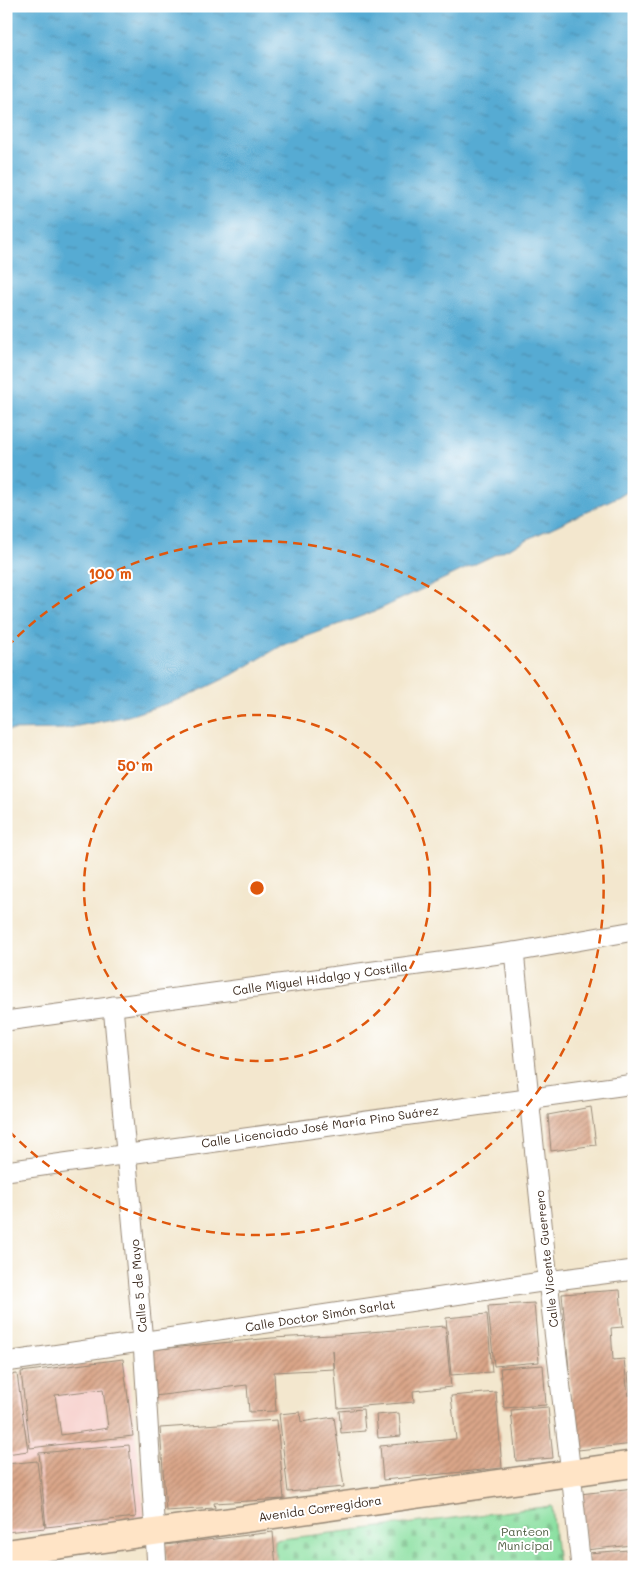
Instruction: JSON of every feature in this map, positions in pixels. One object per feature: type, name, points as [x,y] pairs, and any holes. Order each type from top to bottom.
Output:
[{"type":"main road","name":"Avenida Corregidora","points":[[6,1553],[634,1464]]},
{"type":"street","name":"Calle Miguel Hidalgo y Costilla","points":[[6,1021],[514,952],[634,931]]},
{"type":"street","name":"Calle Vicente Guerrero","points":[[514,952],[548,1281],[581,1567]]},
{"type":"street","name":"Calle 5 de Mayo","points":[[114,1006],[143,1342],[157,1567]]},
{"type":"street","name":"Calle Licenciado José María Pino Suárez","points":[[6,1171],[634,1084]]},
{"type":"street","name":"Calle Doctor Simón Sarlat","points":[[6,1362],[548,1281],[634,1270]]},
{"type":"shaded area","points":[[127,1365],[145,1517],[6,1536],[6,1384]]},
{"type":"green space","name":"Panteon Municipal","points":[[552,1506],[558,1567],[277,1567],[274,1540]]},
{"type":"water","points":[[6,6],[634,6],[634,489],[378,610],[281,646],[232,675],[184,698],[128,716],[63,729],[6,730]]},
{"type":"building","points":[[591,1107],[596,1145],[551,1151],[548,1115]]},
{"type":"building","points":[[620,1290],[623,1327],[611,1328],[613,1360],[624,1359],[628,1396],[630,1394],[628,1373],[634,1372],[634,1444],[578,1450],[562,1294]]},
{"type":"building","points":[[534,1303],[539,1362],[494,1366],[488,1306]]},
{"type":"building","points":[[487,1314],[492,1372],[451,1375],[446,1318]]},
{"type":"building","points":[[445,1326],[451,1387],[413,1391],[414,1402],[338,1408],[333,1350],[334,1369],[274,1372],[276,1411],[249,1412],[247,1385],[154,1396],[149,1350],[272,1338]]},
{"type":"building","points":[[123,1359],[133,1436],[30,1448],[21,1372]],"holes":[[[103,1389],[108,1428],[61,1435],[55,1395]]]},
{"type":"building","points":[[543,1365],[546,1405],[504,1408],[500,1368]]},
{"type":"building","points":[[17,1374],[28,1451],[6,1454],[6,1375]]},
{"type":"building","points":[[496,1392],[502,1468],[383,1480],[380,1446],[456,1439],[451,1396]]},
{"type":"building","points":[[548,1407],[553,1458],[516,1461],[511,1410]]},
{"type":"building","points":[[363,1409],[365,1431],[341,1433],[339,1411]]},
{"type":"building","points":[[300,1412],[301,1422],[334,1417],[344,1487],[288,1492],[279,1414]]},
{"type":"building","points":[[399,1413],[401,1436],[378,1438],[376,1415]]},
{"type":"building","points":[[277,1420],[284,1499],[214,1503],[215,1508],[166,1511],[160,1428]]},
{"type":"building","points":[[129,1445],[136,1517],[46,1527],[39,1453]]},
{"type":"building","points":[[37,1461],[45,1528],[6,1532],[6,1464]]},
{"type":"building","points":[[634,1488],[634,1552],[632,1545],[586,1550],[580,1494]]},
{"type":"building","points":[[273,1532],[276,1567],[167,1567],[165,1545]]},
{"type":"building","points":[[629,1550],[630,1567],[589,1567],[588,1553]]}]
